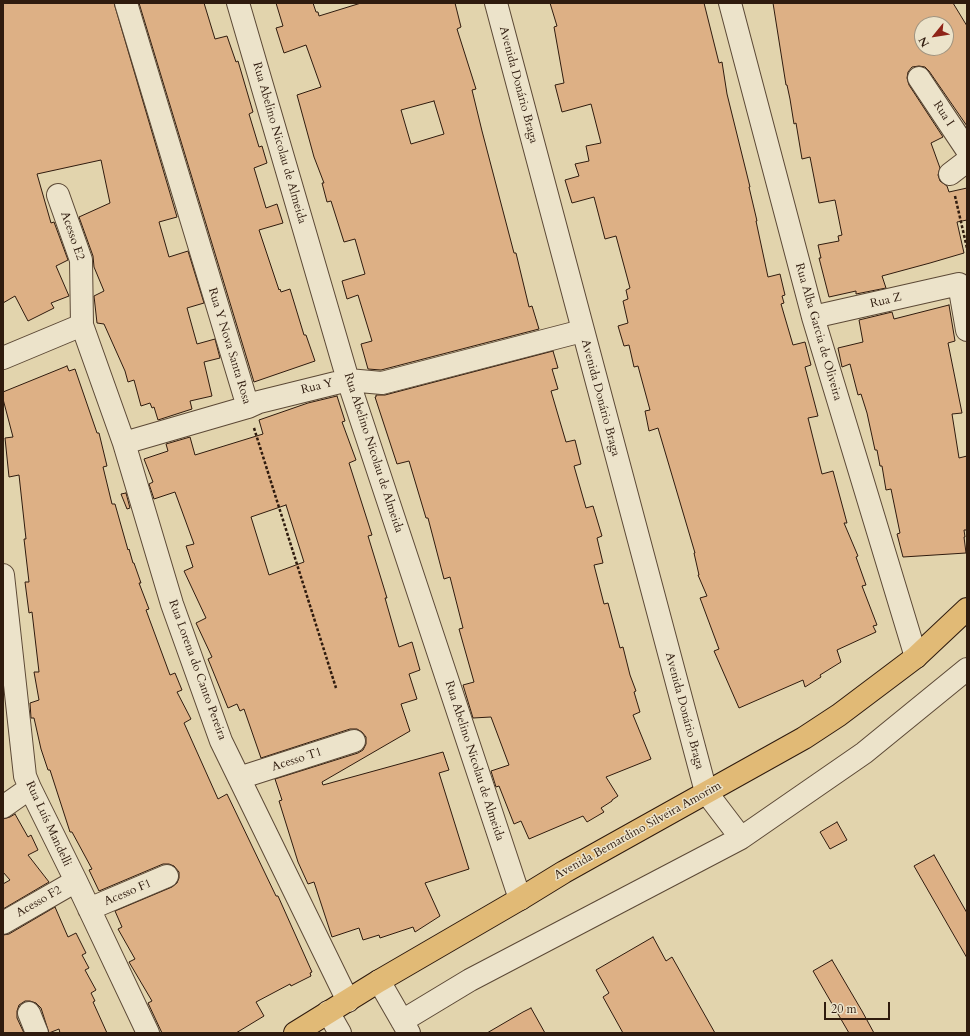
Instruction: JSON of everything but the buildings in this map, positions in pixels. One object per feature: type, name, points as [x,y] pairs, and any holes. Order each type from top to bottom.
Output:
[{"type":"main road","name":"Avenida Bernardino Silveira Amorim","points":[[295,1033],[379,981],[564,872],[804,738],[839,715],[916,657],[966,610]]},
{"type":"street","name":"Rua Y Nova Santa Rosa","points":[[126,3],[248,407]]},
{"type":"street","name":"Rua Abelino Nicolau de Almeida","points":[[238,3],[348,380],[520,899]]},
{"type":"street","name":"Avenida Donário Braga","points":[[496,3],[582,331],[706,792]]},
{"type":"street","name":"Rua Alba Garcia de Oliveira","points":[[730,3],[813,317],[916,657]]},
{"type":"street","name":"Rua I","points":[[919,78],[967,150]]},
{"type":"street","points":[[950,174],[967,161]]},
{"type":"street","name":"Acesso E2","points":[[58,195],[81,260],[82,325]]},
{"type":"street","name":"Rua Z","points":[[813,317],[959,284],[967,330]]},
{"type":"street","points":[[3,358],[82,325]]},
{"type":"street","name":"Rua Lorena do Canto Pereira","points":[[82,325],[124,443],[172,604],[221,741],[348,1001]]},
{"type":"street","name":"Rua Y","points":[[124,443],[248,407],[259,402],[348,380],[382,383],[582,331]]},
{"type":"street","name":"Rua Luís Mandelli","points":[[3,575],[25,776],[148,1033]]},
{"type":"street","points":[[379,981],[406,1027],[470,980],[741,838],[864,754],[967,669]]},
{"type":"street","name":"Acesso T1","points":[[240,778],[354,741]]},
{"type":"street","points":[[3,807],[30,788]]},
{"type":"street","points":[[706,792],[741,838]]},
{"type":"street","name":"Acesso F1","points":[[89,910],[167,876]]},
{"type":"street","name":"Acesso F2","points":[[3,923],[76,881]]},
{"type":"street","points":[[328,1012],[340,1033]]},
{"type":"street","points":[[29,1013],[37,1033]]},
{"type":"path","points":[[950,174],[967,248]]},
{"type":"path","name":"Rua Y Nova Santa Rosa","points":[[248,407],[336,688]]}]
